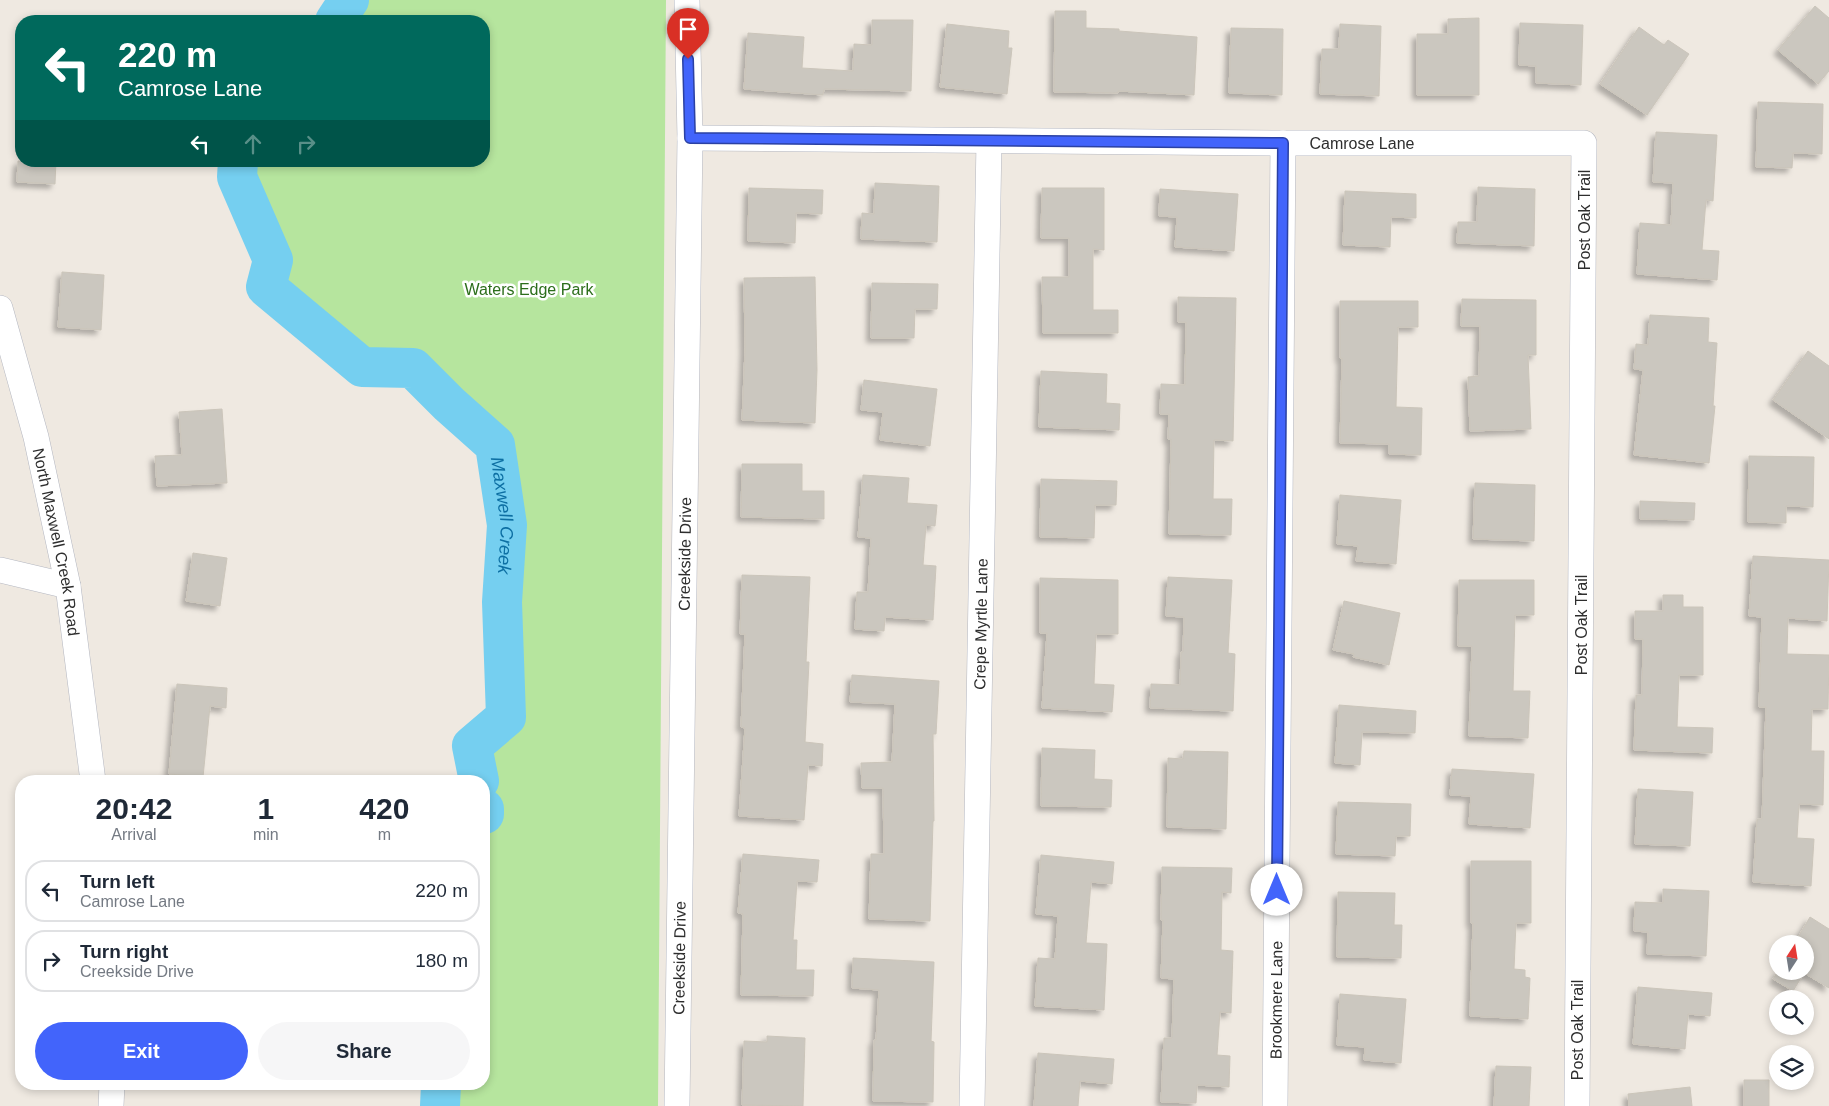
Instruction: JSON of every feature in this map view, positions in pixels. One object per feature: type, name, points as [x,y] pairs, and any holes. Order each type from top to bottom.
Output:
[{"type":"street","name":"Creekside Drive","points":[[677,1106],[690,138],[687,0]]},
{"type":"street","name":"Camrose Lane","points":[[690,138],[1283,143],[1584,143]]},
{"type":"street","name":"Crepe Myrtle Lane","points":[[972,1106],[989,141]]},
{"type":"street","name":"Brookmere Lane","points":[[1275,1106],[1283,143]]},
{"type":"street","name":"Post Oak Trail","points":[[1577,1106],[1584,143]]},
{"type":"street","name":"North Maxwell Creek Road","points":[[0,308],[36,437],[68,586],[92,775]]},
{"type":"street","points":[[0,570],[68,586]]},
{"type":"street","points":[[111,1106],[112,1090]]},
{"type":"green space","name":"Waters Edge Park","points":[[349,0],[666,0],[658,1106],[440,1106],[441,1090],[490,1090],[490,775],[478,775],[472,746],[506,717],[502,602],[507,525],[495,445],[414,368],[362,367],[266,287],[273,260],[237,177],[238,167],[490,167],[490,15],[339,15]]},
{"type":"building","points":[[1815,6],[1829,18],[1829,71],[1818,84],[1778,50]]},
{"type":"building","points":[[1055,11],[1086,11],[1086,28],[1119,29],[1119,31],[1197,37],[1194,95],[1118,91],[1118,93],[1054,92]]},
{"type":"building","points":[[1479,18],[1479,95],[1417,95],[1417,34],[1448,34],[1448,19]]},
{"type":"building","points":[[872,20],[913,20],[911,91],[824,89],[823,95],[744,89],[748,33],[804,37],[802,68],[853,71],[854,44],[872,45]]},
{"type":"building","points":[[1520,23],[1583,25],[1581,85],[1536,83],[1536,66],[1519,65]]},
{"type":"building","points":[[947,24],[1009,31],[1008,48],[1012,48],[1007,94],[940,87]]},
{"type":"building","points":[[1340,24],[1381,26],[1379,96],[1320,94],[1322,49],[1339,49]]},
{"type":"building","points":[[1639,27],[1664,45],[1668,40],[1689,54],[1647,115],[1600,84]]},
{"type":"building","points":[[1231,28],[1283,29],[1282,95],[1229,93]]},
{"type":"building","points":[[1758,102],[1823,104],[1822,154],[1793,153],[1792,168],[1756,167]]},
{"type":"building","points":[[1656,132],[1717,135],[1713,201],[1706,200],[1702,250],[1719,251],[1717,280],[1637,274],[1640,223],[1671,225],[1673,183],[1653,182]]},
{"type":"building","points":[[18,167],[56,167],[55,184],[17,182]]},
{"type":"building","points":[[875,183],[939,186],[937,242],[861,239],[862,213],[874,214]]},
{"type":"building","points":[[1478,187],[1535,189],[1534,246],[1457,243],[1458,222],[1477,222]]},
{"type":"building","points":[[749,188],[823,190],[822,214],[796,213],[795,243],[748,241]]},
{"type":"building","points":[[1042,188],[1104,188],[1104,250],[1093,249],[1093,310],[1118,310],[1118,333],[1043,333],[1042,277],[1069,277],[1069,238],[1041,238]]},
{"type":"building","points":[[1160,189],[1238,194],[1234,251],[1175,247],[1177,217],[1159,216]]},
{"type":"building","points":[[1345,191],[1416,194],[1416,218],[1391,217],[1390,247],[1343,245]]},
{"type":"building","points":[[62,272],[104,275],[101,330],[58,327]]},
{"type":"building","points":[[815,277],[817,370],[815,423],[742,420],[745,350],[744,278]]},
{"type":"building","points":[[872,283],[938,284],[937,309],[915,309],[914,338],[871,338]]},
{"type":"building","points":[[1178,297],[1236,298],[1233,441],[1214,440],[1213,499],[1232,499],[1231,535],[1169,534],[1171,439],[1168,439],[1169,414],[1160,414],[1161,384],[1185,385],[1186,322],[1178,322]]},
{"type":"building","points":[[1462,299],[1536,300],[1536,355],[1528,355],[1531,429],[1470,431],[1468,377],[1479,376],[1480,326],[1461,326]]},
{"type":"building","points":[[1340,301],[1418,301],[1418,327],[1398,327],[1396,407],[1422,408],[1421,455],[1389,454],[1389,444],[1340,443],[1342,358],[1340,358]]},
{"type":"building","points":[[1650,315],[1709,318],[1708,342],[1717,343],[1713,406],[1715,406],[1709,463],[1634,455],[1643,370],[1634,369],[1636,344],[1648,345]]},
{"type":"building","points":[[1808,351],[1829,366],[1829,439],[1773,400]]},
{"type":"building","points":[[1041,371],[1107,374],[1106,403],[1120,404],[1119,430],[1039,427]]},
{"type":"building","points":[[864,380],[937,389],[930,446],[880,440],[883,412],[861,410]]},
{"type":"building","points":[[222,409],[227,483],[157,486],[155,456],[182,455],[179,412]]},
{"type":"building","points":[[1749,456],[1814,457],[1813,507],[1786,506],[1786,523],[1748,522]]},
{"type":"building","points":[[742,464],[802,464],[802,491],[824,491],[824,519],[741,517]]},
{"type":"building","points":[[863,475],[909,478],[907,503],[937,505],[935,526],[926,525],[923,565],[936,566],[933,620],[885,617],[884,631],[855,629],[857,592],[868,592],[871,538],[858,537]]},
{"type":"building","points":[[1041,479],[1117,481],[1116,505],[1095,505],[1094,538],[1040,537]]},
{"type":"building","points":[[1475,483],[1535,485],[1534,541],[1473,539]]},
{"type":"building","points":[[1340,495],[1401,500],[1396,564],[1356,561],[1358,546],[1337,544]]},
{"type":"building","points":[[1640,501],[1695,503],[1694,520],[1640,519]]},
{"type":"building","points":[[193,553],[227,558],[220,606],[186,601]]},
{"type":"building","points":[[1753,556],[1829,560],[1827,621],[1788,618],[1787,654],[1829,655],[1828,709],[1812,709],[1811,751],[1824,751],[1823,805],[1799,804],[1797,838],[1814,839],[1811,886],[1753,882],[1757,819],[1762,819],[1766,707],[1759,707],[1762,617],[1749,616]]},
{"type":"building","points":[[742,575],[810,577],[806,662],[809,662],[805,742],[823,744],[822,766],[808,765],[804,820],[739,816],[745,728],[741,727],[745,634],[740,634]]},
{"type":"building","points":[[1168,577],[1232,580],[1228,653],[1235,654],[1233,711],[1150,708],[1151,684],[1180,685],[1184,617],[1166,616]]},
{"type":"building","points":[[1040,578],[1118,580],[1118,634],[1096,634],[1094,684],[1114,685],[1112,712],[1042,708],[1047,633],[1040,633]]},
{"type":"building","points":[[1459,580],[1534,580],[1534,615],[1515,615],[1513,691],[1530,691],[1528,738],[1469,736],[1472,646],[1458,646]]},
{"type":"building","points":[[1663,595],[1683,595],[1683,607],[1703,607],[1703,675],[1679,675],[1677,727],[1713,728],[1712,753],[1634,750],[1636,695],[1642,695],[1643,639],[1635,639],[1635,611],[1663,611]]},
{"type":"building","points":[[1344,601],[1400,613],[1389,665],[1353,657],[1354,654],[1333,650]]},
{"type":"building","points":[[852,675],[939,681],[936,734],[933,734],[934,821],[930,921],[869,919],[871,854],[884,854],[883,788],[862,788],[861,763],[892,762],[895,704],[850,702]]},
{"type":"building","points":[[177,684],[227,688],[226,708],[210,706],[203,775],[169,774]]},
{"type":"building","points":[[1339,705],[1416,711],[1415,733],[1362,732],[1360,765],[1335,763]]},
{"type":"building","points":[[1042,748],[1095,750],[1094,779],[1112,780],[1111,807],[1041,806]]},
{"type":"building","points":[[1184,751],[1228,752],[1226,829],[1167,827],[1168,758],[1183,759]]},
{"type":"building","points":[[1452,769],[1534,774],[1530,828],[1469,824],[1471,796],[1450,795]]},
{"type":"building","points":[[1638,789],[1693,792],[1690,846],[1635,844]]},
{"type":"building","points":[[1338,802],[1411,804],[1410,836],[1396,836],[1395,856],[1336,854]]},
{"type":"building","points":[[743,854],[819,860],[817,882],[797,881],[793,940],[797,940],[796,970],[814,970],[813,996],[741,995],[743,914],[738,913]]},
{"type":"building","points":[[1041,855],[1114,862],[1112,884],[1091,882],[1086,943],[1107,944],[1104,1010],[1035,1006],[1038,958],[1055,959],[1058,916],[1036,914]]},
{"type":"building","points":[[1471,861],[1531,861],[1531,923],[1516,923],[1514,969],[1525,970],[1525,977],[1530,978],[1528,1019],[1470,1016],[1473,923],[1471,923]]},
{"type":"building","points":[[1162,867],[1232,868],[1231,893],[1222,892],[1221,950],[1233,951],[1231,1013],[1220,1012],[1217,1055],[1230,1056],[1229,1087],[1197,1085],[1196,1103],[1161,1102],[1164,1038],[1172,1038],[1174,979],[1161,978]]},
{"type":"building","points":[[1663,889],[1709,891],[1706,956],[1647,954],[1648,932],[1634,931],[1635,902],[1663,903]]},
{"type":"building","points":[[1338,892],[1395,893],[1394,925],[1402,925],[1401,958],[1337,957]]},
{"type":"building","points":[[1810,917],[1829,929],[1829,988],[1814,979],[1814,935],[1799,935]]},
{"type":"building","points":[[853,958],[934,962],[931,1041],[934,1042],[933,1102],[873,1101],[874,1040],[876,1040],[879,990],[852,988]]},
{"type":"building","points":[[1775,980],[1800,980],[1794,990]]},
{"type":"building","points":[[1638,987],[1712,993],[1710,1016],[1688,1014],[1685,1049],[1633,1044]]},
{"type":"building","points":[[1340,994],[1406,999],[1401,1063],[1364,1060],[1365,1047],[1337,1045]]},
{"type":"building","points":[[767,1036],[805,1038],[803,1106],[742,1105],[744,1041],[767,1042]]},
{"type":"building","points":[[1038,1053],[1114,1059],[1112,1084],[1080,1081],[1078,1106],[1034,1106]]},
{"type":"building","points":[[1496,1066],[1531,1067],[1529,1106],[1494,1106]]},
{"type":"building","points":[[1744,1080],[1769,1080],[1769,1106],[1744,1106]]},
{"type":"building","points":[[1690,1087],[1692,1106],[1629,1106],[1628,1094]]},
{"type":"waterway","name":"Maxwell Creek","points":[[339,15],[349,0]]},
{"type":"waterway","name":"Maxwell Creek","points":[[238,167],[237,177],[273,260],[266,287],[362,367],[413,368],[449,404],[495,445],[507,525],[502,602],[506,717],[472,746],[478,775]]},
{"type":"waterway","name":"Maxwell Creek","points":[[440,1106],[441,1090]]},
{"type":"route","points":[[688,59],[690,138],[1283,143],[1277,890]]}]
